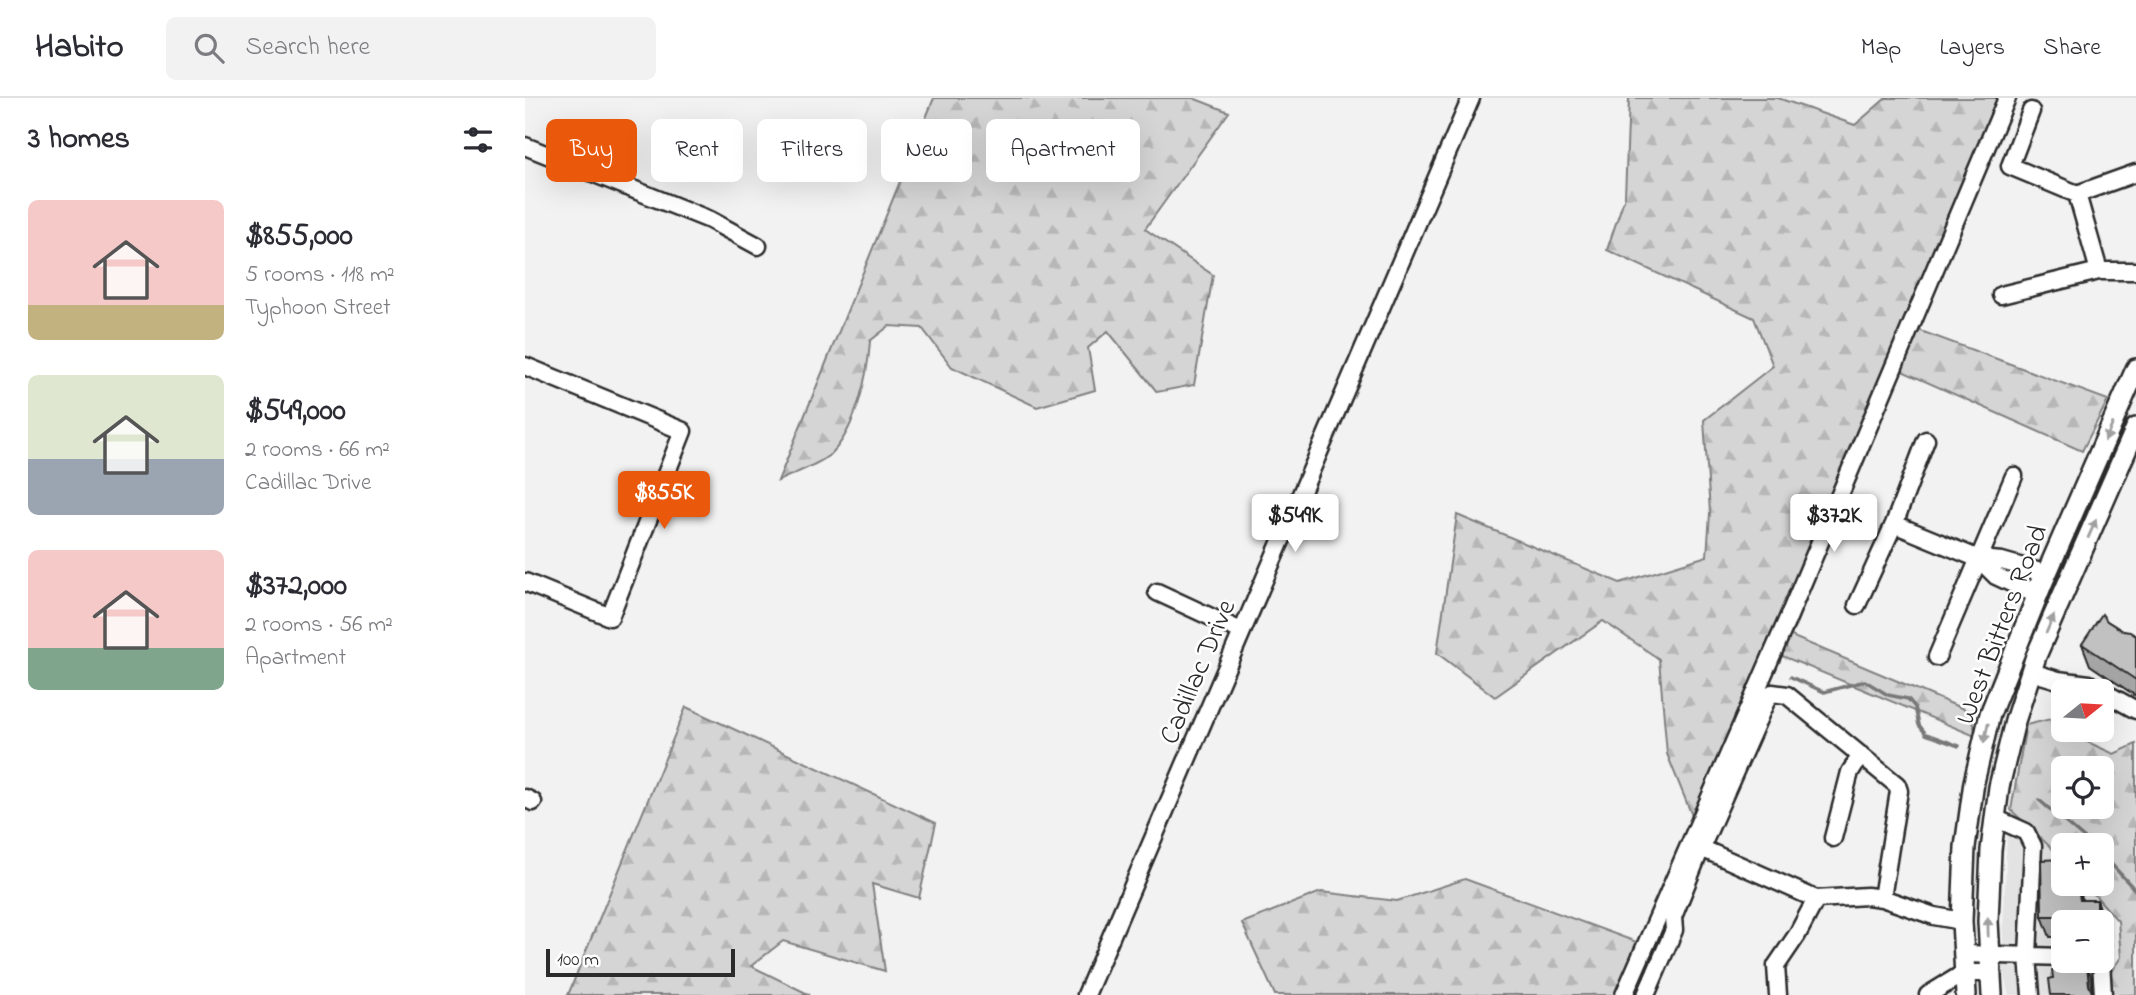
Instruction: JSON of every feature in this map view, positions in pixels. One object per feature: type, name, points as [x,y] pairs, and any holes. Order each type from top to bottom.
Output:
[{"type":"main road","name":"West Bitters Road","points":[[1966,995],[1962,920],[1967,834],[1974,782],[1990,714],[2042,584],[2136,369]]},
{"type":"main road","name":"West Bitters Road","points":[[1992,995],[1988,920],[1990,850],[1999,787],[2015,721],[2064,592],[2136,428]]},
{"type":"main road","points":[[2042,584],[2064,592]]},
{"type":"street","name":"Cadillac Drive","points":[[1086,995],[1471,98]]},
{"type":"street","points":[[1624,995],[1788,618],[2007,98]]},
{"type":"street","points":[[2031,111],[2010,166],[2077,194],[2136,173]]},
{"type":"street","points":[[525,146],[710,220],[758,246]]},
{"type":"street","points":[[2077,194],[2099,271]]},
{"type":"street","points":[[2001,295],[2099,271],[2136,271]]},
{"type":"street","points":[[525,366],[683,431],[610,618],[525,582]]},
{"type":"street","points":[[1857,605],[1894,524],[1926,440]]},
{"type":"street","points":[[1937,657],[2014,475]]},
{"type":"street","points":[[1894,524],[1979,559],[2002,561],[2037,571],[2042,584]]},
{"type":"street","points":[[1157,592],[1241,631]]},
{"type":"street","points":[[2031,673],[2089,684],[2136,710]]},
{"type":"street","points":[[1646,995],[1674,930],[1673,917],[1701,848],[1772,693],[1787,695],[1897,785],[1899,791],[1882,898]]},
{"type":"street","points":[[1833,838],[1850,772],[1861,755]]},
{"type":"street","points":[[1995,818],[2026,832],[2033,846],[2028,956],[2031,995]]},
{"type":"street","points":[[1701,848],[1816,900],[1867,896],[1882,898],[1934,916],[1962,920]]},
{"type":"street","points":[[1778,995],[1776,966],[1816,900]]},
{"type":"street","points":[[1932,993],[1964,963],[1989,964],[2028,956],[2051,957]]},
{"type":"street","points":[[2102,973],[2103,995]]},
{"type":"shaded area","points":[[2011,810],[2051,843],[2051,896],[2112,896],[2113,910],[2051,910],[2051,973],[2114,973],[2114,944],[2116,995],[2009,995],[2003,972],[2007,832]]},
{"type":"green space","points":[[934,98],[1193,98],[1229,112],[1145,229],[1213,275],[1194,385],[1157,392],[1108,331],[1088,348],[1095,390],[1037,407],[952,367],[922,328],[889,326],[870,341],[867,369],[859,400],[848,430],[840,442],[832,453],[821,461],[778,481],[900,182],[972,182],[972,119],[925,119]]},
{"type":"green space","points":[[1629,98],[1778,98],[1855,125],[1886,98],[2011,98],[1918,330],[2108,400],[2082,451],[1900,370],[1791,636],[1973,713],[1975,736],[1780,655],[1633,995],[1275,995],[1242,923],[1321,892],[1397,901],[1465,879],[1639,943],[1693,818],[1667,754],[1659,659],[1603,621],[1495,697],[1437,653],[1457,515],[1620,583],[1707,556],[1710,513],[1704,420],[1773,366],[1754,318],[1607,250],[1625,196]]},
{"type":"green space","points":[[686,707],[936,823],[919,898],[872,884],[885,971],[783,941],[751,966],[810,995],[568,995]]},
{"type":"green space","points":[[2051,719],[2051,742],[2087,742],[2114,754],[2136,744],[2136,995],[2112,995],[2111,973],[2114,973],[2114,968],[2121,957],[2118,921],[2114,917],[2114,910],[2108,910],[2096,896],[2114,896],[2114,833],[2051,833],[2051,848],[2011,810],[2026,725]]},
{"type":"building","points":[[2102,614],[2107,621],[2136,636],[2136,680],[2082,644]]},
{"type":"building","points":[[2041,860],[2051,860],[2051,896],[2079,896],[2080,900],[2097,900],[2097,910],[2051,910],[2051,916],[2042,916]]},
{"type":"building","points":[[2052,973],[2088,973],[2093,995],[2051,995],[2049,979],[2053,978]]},
{"type":"waterway","points":[[1791,677],[1824,692],[1865,681],[1888,695],[1908,699],[1915,707],[1919,725],[1926,734],[1959,746]]},
{"type":"waterway","points":[[2039,800],[2078,833]]},
{"type":"waterway","points":[[2114,867],[2136,891]]}]
